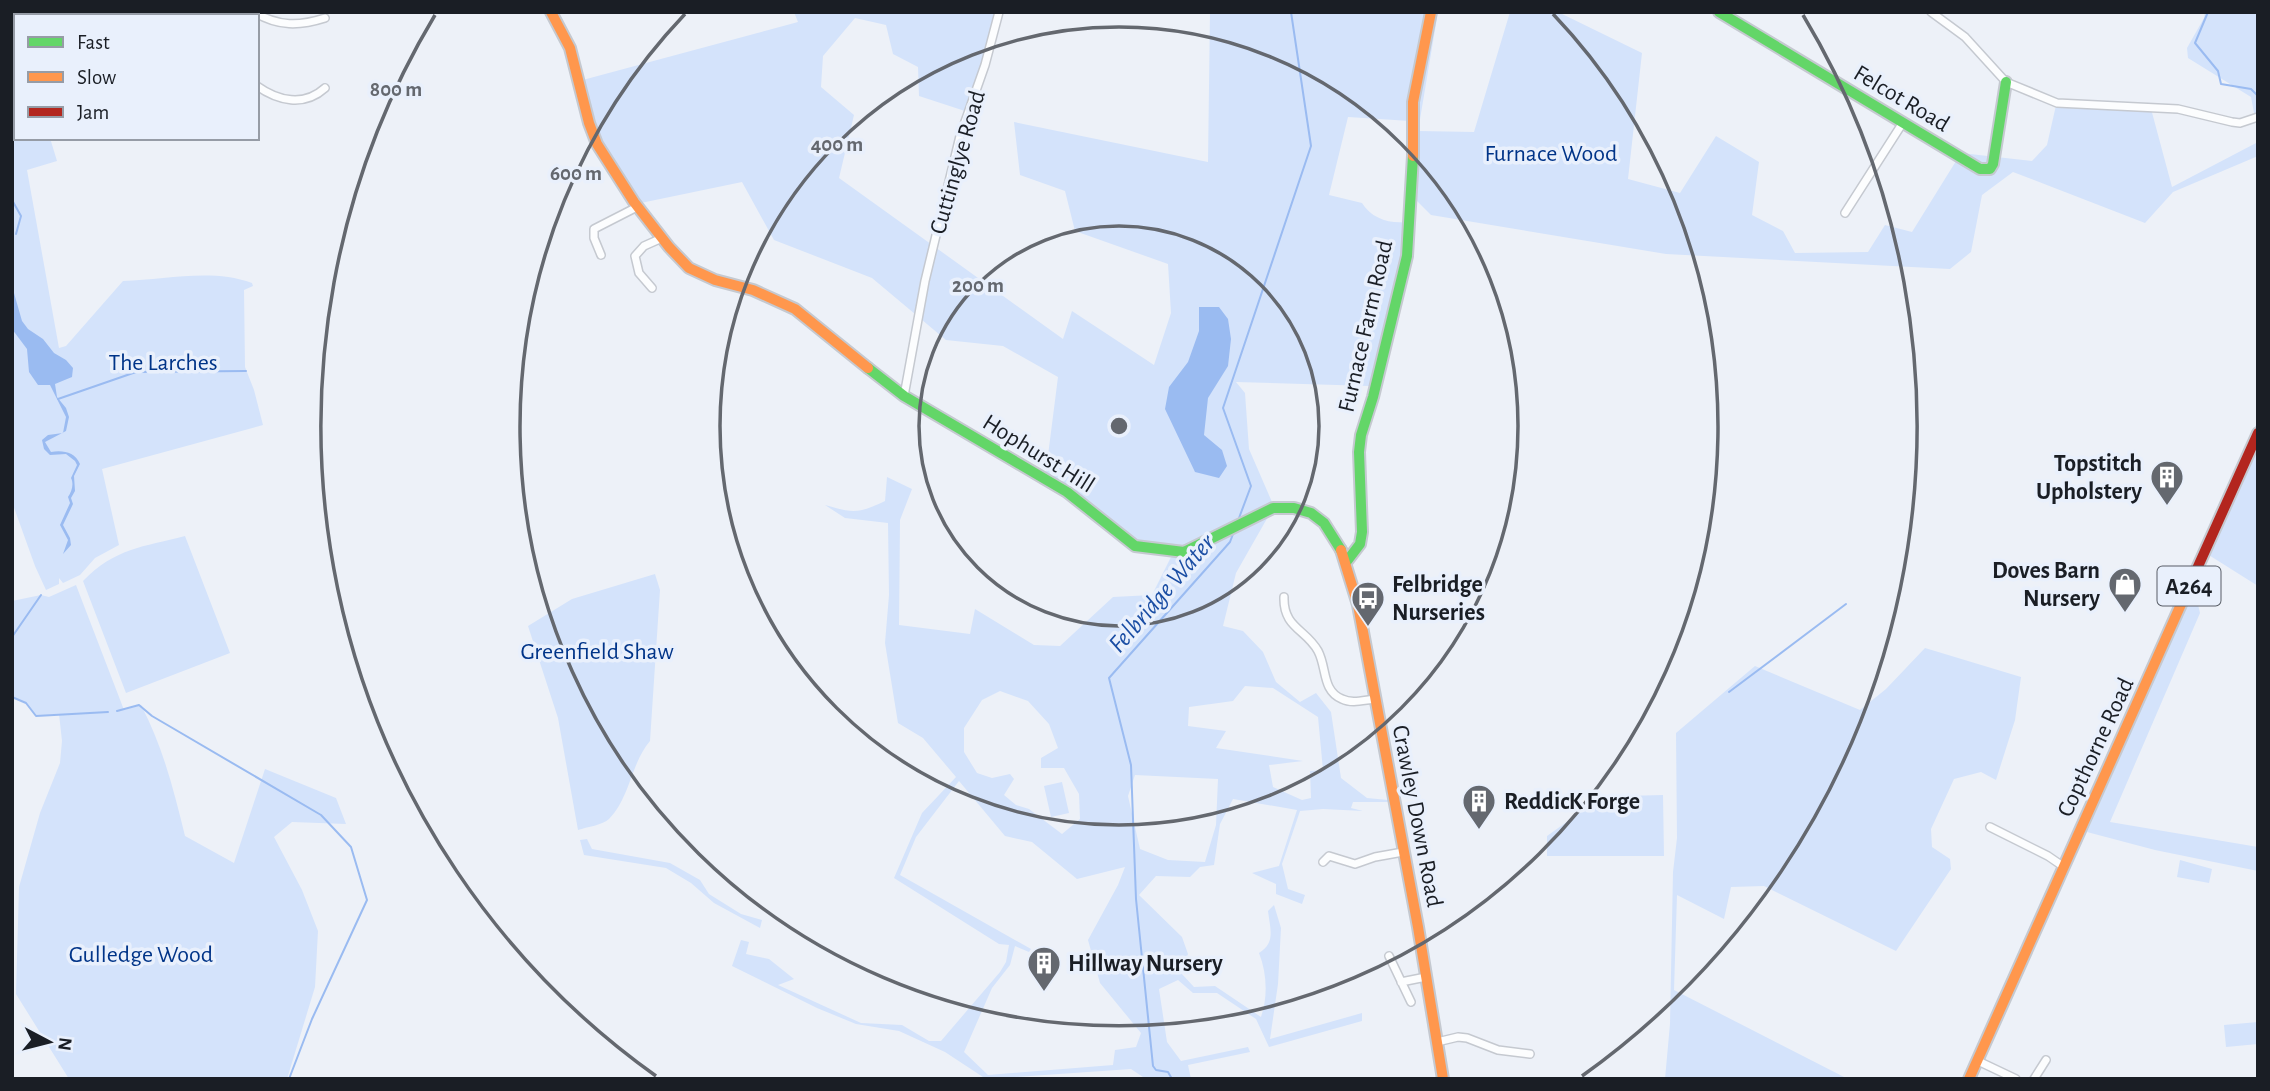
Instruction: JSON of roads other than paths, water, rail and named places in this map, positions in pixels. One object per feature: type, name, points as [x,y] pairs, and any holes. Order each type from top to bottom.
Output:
[{"type":"main road","points":[[551,12],[570,47],[597,144],[620,184],[662,238]]},
{"type":"main road","name":"Furnace Farm Road","points":[[1347,561],[1360,544],[1362,533],[1359,453],[1361,435],[1373,397],[1407,256],[1414,146],[1413,102],[1431,12]]},
{"type":"main road","name":"Felcot Road","points":[[1719,12],[1980,169],[1990,169],[1993,164],[2006,82]]},
{"type":"main road","name":"Hophurst Hill","points":[[662,238],[689,268],[705,277],[753,290],[795,309],[904,396],[1067,492],[1135,546],[1184,552],[1273,508],[1310,511],[1331,531],[1347,561]]},
{"type":"main road","name":"Copthorne Road","points":[[1969,1079],[2258,433]]},
{"type":"main road","name":"Crawley Down Road","points":[[1347,561],[1358,605],[1404,852],[1443,1079]]},
{"type":"street","name":"Cuttinglye Road","points":[[904,396],[925,281],[960,136],[985,65],[999,12]]},
{"type":"street","points":[[1931,12],[1965,37],[2006,82],[2047,100],[2066,105],[2178,109],[2241,123],[2258,117]]},
{"type":"street","points":[[259,15],[281,23],[301,25],[325,18]]},
{"type":"street","points":[[259,87],[271,96],[286,99],[302,99],[316,95],[325,88]]},
{"type":"street","points":[[1845,213],[1902,124]]},
{"type":"street","points":[[601,255],[594,238],[594,229],[637,207]]},
{"type":"street","points":[[652,288],[639,273],[635,256],[644,246],[662,238]]},
{"type":"street","points":[[1284,597],[1283,608],[1291,624],[1318,650],[1329,690],[1342,700],[1354,702],[1375,699]]},
{"type":"street","points":[[1990,827],[2064,867]]},
{"type":"street","points":[[1327,856],[1355,864],[1404,852]]},
{"type":"street","points":[[1389,956],[1411,1002]]},
{"type":"street","points":[[1401,982],[1426,977]]},
{"type":"street","points":[[1437,1042],[1458,1037],[1468,1038],[1498,1050],[1530,1054]]},
{"type":"street","points":[[2035,1079],[2046,1060]]},
{"type":"street","points":[[1977,1061],[2016,1079]]},
{"type":"water","points":[[12,286],[22,321],[73,368],[72,377],[55,384],[57,397],[69,417],[66,431],[63,433],[66,417],[50,385],[38,385],[29,372],[27,349],[12,329]]},
{"type":"water","points":[[1199,307],[1219,307],[1228,319],[1231,339],[1228,366],[1208,398],[1204,435],[1222,450],[1227,466],[1219,478],[1195,472],[1165,409],[1169,387],[1188,362],[1199,331]]},
{"type":"water","points":[[62,433],[45,442],[51,452],[68,453],[80,464],[74,476],[75,491],[71,498],[73,504],[63,525],[71,545],[63,554],[68,540],[60,525],[70,503],[68,497],[72,488],[71,478],[77,465],[66,454],[50,455],[44,449],[42,440],[48,435]]},
{"type":"waterway","name":"Felbridge Water","points":[[1239,518],[1251,486],[1223,408],[1311,146],[1291,12]]},
{"type":"waterway","points":[[2208,12],[2195,43],[2218,71],[2221,84],[2251,89],[2258,96]]},
{"type":"waterway","points":[[12,129],[14,126]]},
{"type":"waterway","points":[[12,200],[21,216],[16,234]]},
{"type":"waterway","points":[[58,399],[136,372],[246,371]]},
{"type":"waterway","name":"Felbridge Water","points":[[1172,1079],[1168,1072],[1156,1070],[1153,1066],[1136,899],[1131,765],[1109,678],[1230,542],[1233,534]]},
{"type":"waterway","points":[[12,637],[41,595]]},
{"type":"waterway","points":[[1729,692],[1846,604]]},
{"type":"waterway","points":[[12,697],[26,703],[36,716],[108,712]]},
{"type":"waterway","points":[[117,711],[139,705],[152,716],[321,815],[351,847],[367,900],[312,1019],[289,1079]]},
{"type":"place","name":"Topstitch Upholstery","points":[[2167,507]]},
{"type":"place","name":"Doves Barn Nursery","points":[[2125,614]]},
{"type":"place","name":"Felbridge Nurseries","points":[[1368,628]]},
{"type":"place","name":"ReddicK Forge","points":[[1479,831]]},
{"type":"place","name":"Hillway Nursery","points":[[1044,993]]},
{"type":"park label","name":"Furnace Wood","points":[[1551,153]]},
{"type":"park label","name":"The Larches","points":[[163,362]]},
{"type":"park label","name":"Greenfield Shaw","points":[[597,651]]},
{"type":"park label","name":"Gulledge Wood","points":[[141,954]]}]
